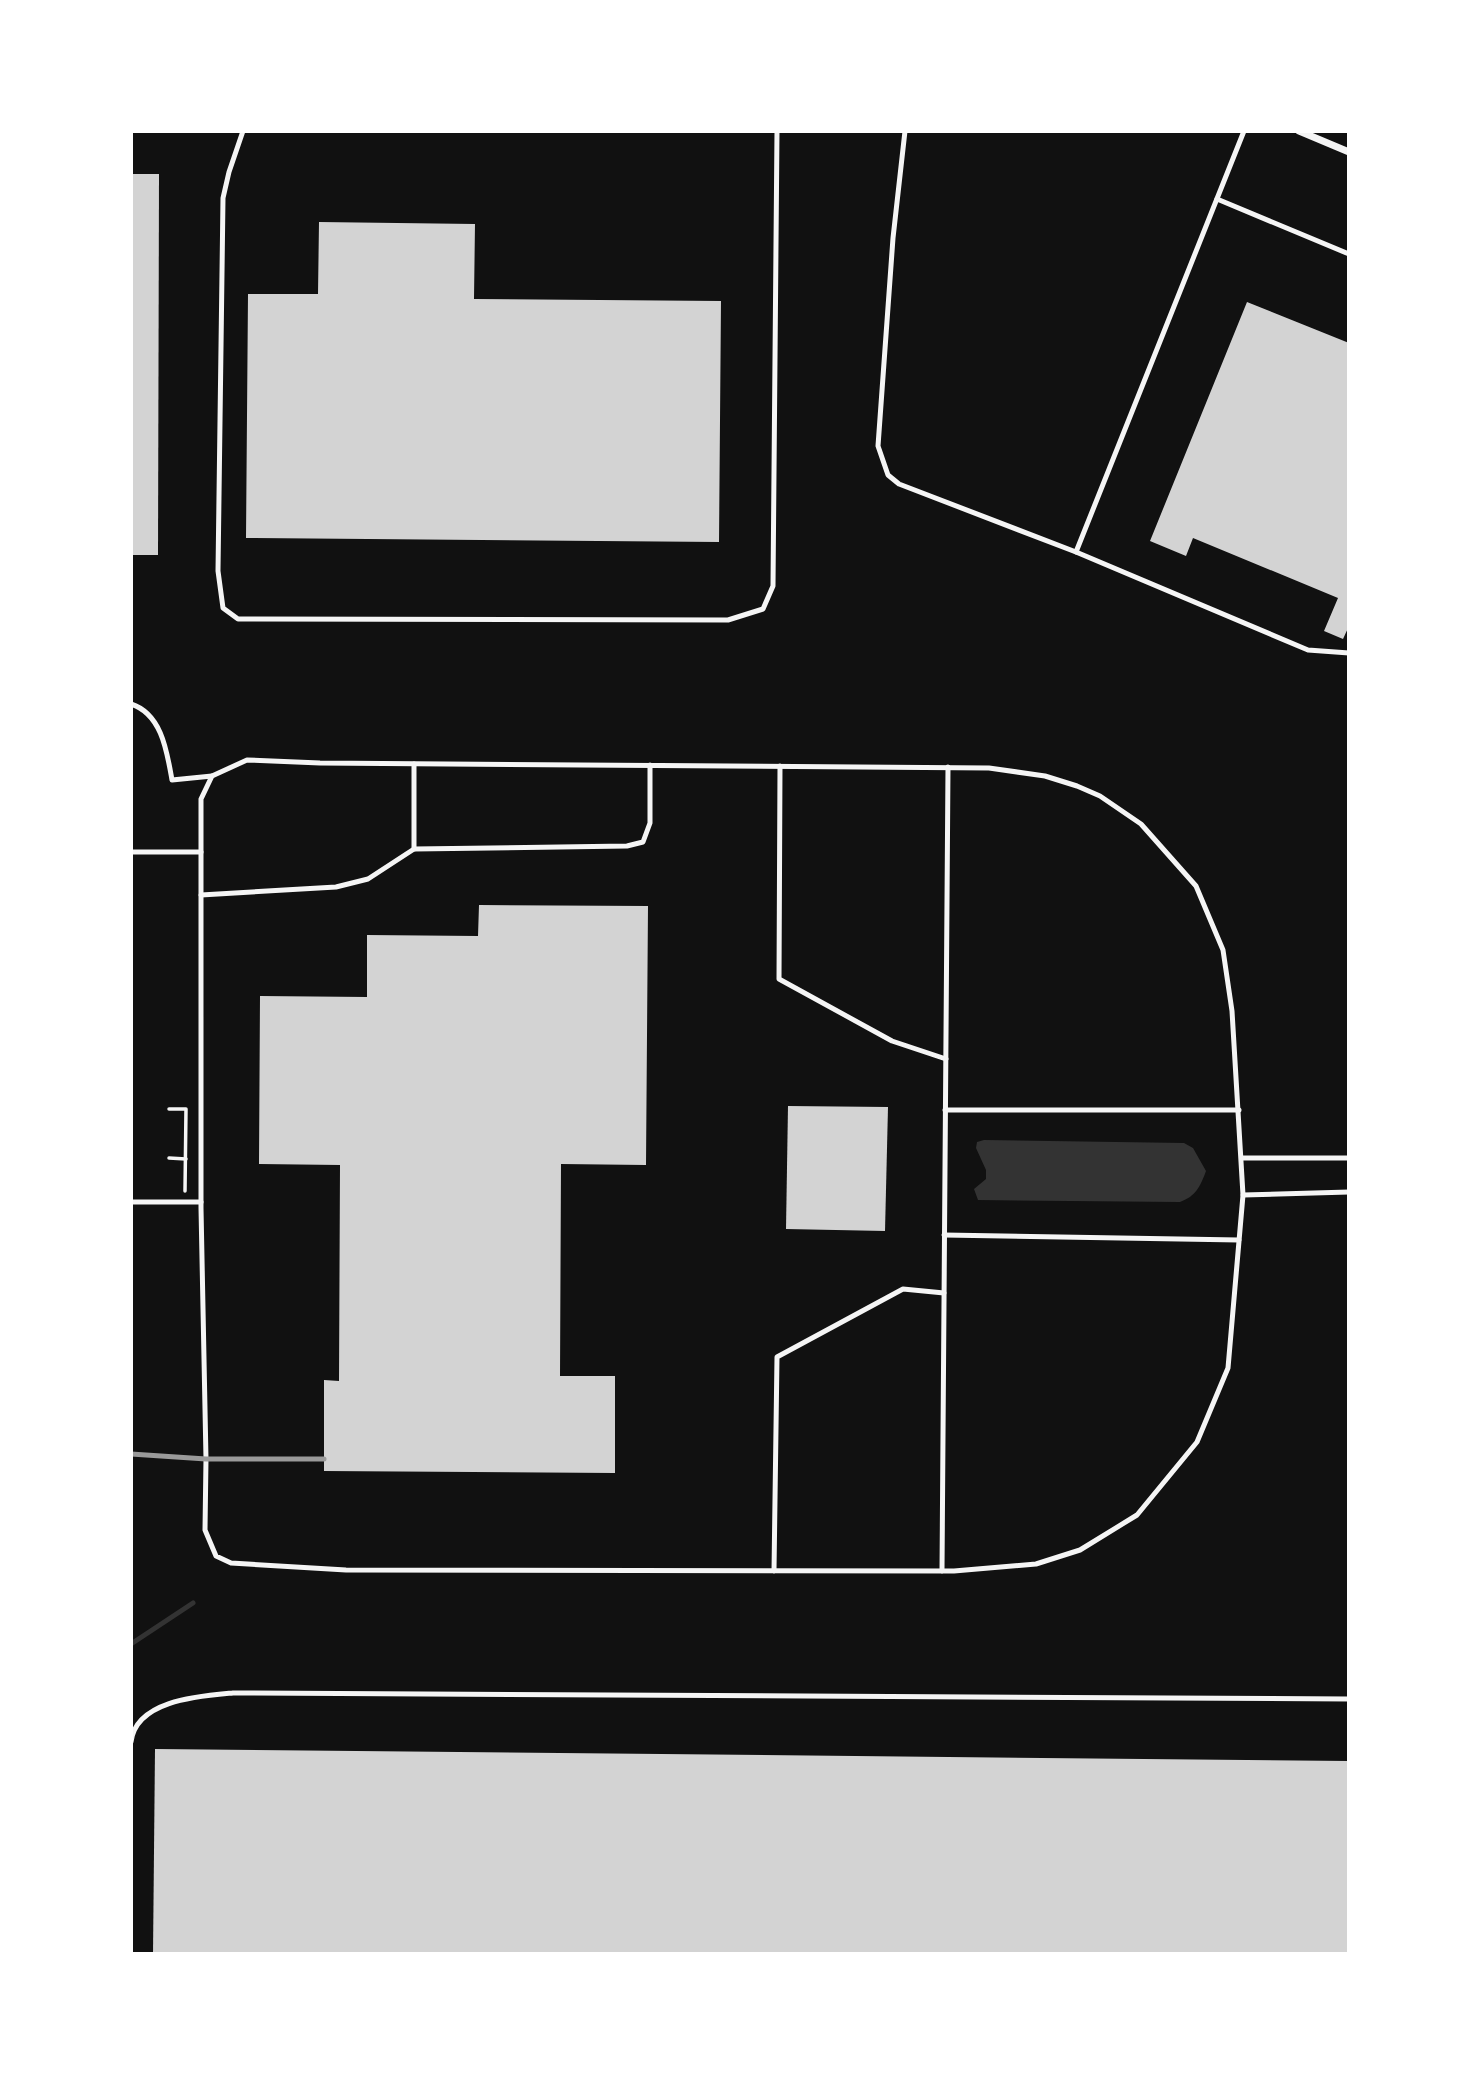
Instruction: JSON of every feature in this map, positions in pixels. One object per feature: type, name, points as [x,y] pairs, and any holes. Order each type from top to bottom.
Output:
[{"type":"street","points":[[1299,131],[1349,152]]},
{"type":"lane","points":[[243,131],[223,198],[218,571],[223,608],[238,619],[728,620],[763,609],[773,586],[777,131]]},
{"type":"lane","points":[[905,131],[893,238],[878,446],[888,475],[899,484],[1076,552],[1308,650],[1349,653]]},
{"type":"lane","points":[[1076,552],[1244,131]]},
{"type":"lane","points":[[1217,199],[1349,254]]},
{"type":"lane","points":[[131,704],[138,706],[158,726],[167,749],[172,780],[212,776],[247,760],[414,764],[989,768],[1045,776],[1077,786],[1100,796],[1141,824],[1196,886],[1223,950],[1232,1011],[1243,1195],[1228,1368],[1197,1441],[1137,1515],[1080,1549],[1036,1564],[942,1571],[346,1570],[231,1563],[216,1556],[205,1530],[201,1202],[201,799],[212,776]]},
{"type":"lane","points":[[414,764],[414,849]]},
{"type":"lane","points":[[201,895],[336,887],[368,879],[414,849],[627,846],[643,842],[650,823],[650,765]]},
{"type":"lane","points":[[780,766],[779,979],[892,1041],[946,1059]]},
{"type":"lane","points":[[942,1571],[948,767]]},
{"type":"lane","points":[[131,852],[201,852]]},
{"type":"lane","points":[[945,1110],[1239,1110]]},
{"type":"lane","points":[[1242,1158],[1349,1158]]},
{"type":"lane","points":[[1243,1195],[1349,1192]]},
{"type":"lane","points":[[131,1202],[201,1202]]},
{"type":"lane","points":[[944,1235],[1239,1240]]},
{"type":"lane","points":[[774,1571],[777,1357],[903,1289],[944,1293]]},
{"type":"lane","points":[[131,1742],[132,1734],[140,1721],[157,1709],[191,1696],[233,1693],[1349,1699]]},
{"type":"path","points":[[169,1109],[186,1109],[185,1191]]},
{"type":"path","points":[[169,1158],[186,1159]]},
{"type":"shaded area","points":[[977,1142],[1184,1143],[1193,1148],[1206,1171],[1197,1190],[1180,1202],[978,1200],[974,1189],[986,1179],[986,1170],[976,1148]]},
{"type":"building","points":[[131,174],[159,174],[158,555],[131,555]]},
{"type":"building","points":[[319,222],[475,224],[474,299],[721,301],[719,542],[246,538],[248,294],[318,294]]},
{"type":"building","points":[[1247,302],[1349,343],[1349,626],[1343,639],[1324,631],[1338,598],[1193,538],[1186,556],[1150,541]]},
{"type":"building","points":[[479,905],[648,906],[646,1165],[561,1164],[560,1376],[615,1376],[615,1473],[324,1471],[324,1380],[339,1381],[340,1165],[259,1164],[260,996],[367,997],[367,935],[478,936]]},
{"type":"building","points":[[788,1106],[888,1107],[885,1231],[786,1229]]},
{"type":"building","points":[[155,1749],[1349,1761],[1349,1954],[153,1954]]},
{"type":"waterway","points":[[131,1644],[193,1603]]},
{"type":"railway","points":[[131,1454],[206,1459],[324,1459]]}]
